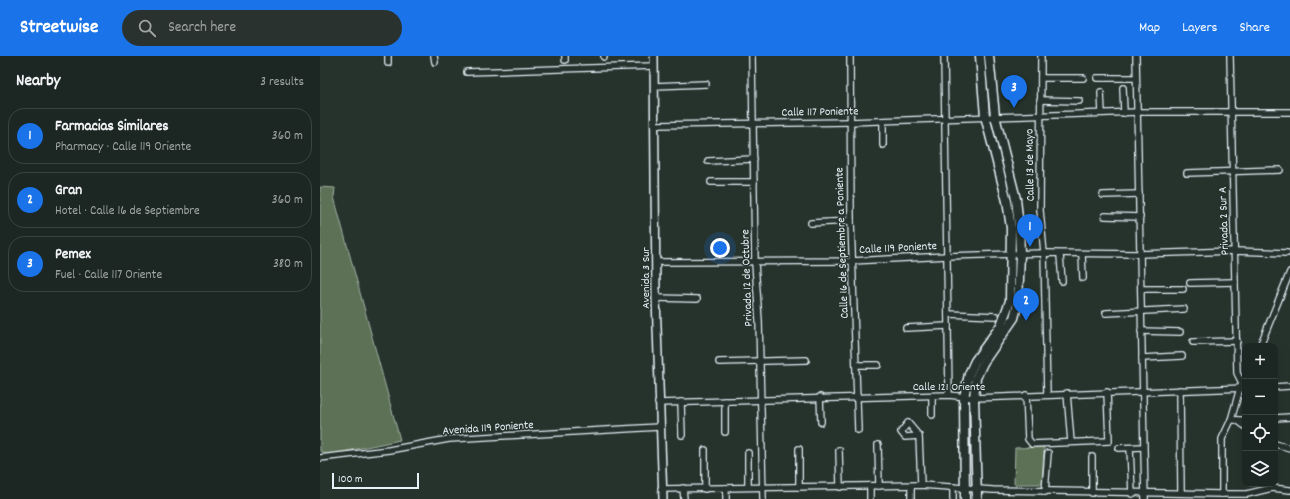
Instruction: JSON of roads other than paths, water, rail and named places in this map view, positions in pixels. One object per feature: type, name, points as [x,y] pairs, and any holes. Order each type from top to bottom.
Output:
[{"type":"main road","points":[[977,499],[974,398],[976,378],[983,363],[1014,318],[1018,302],[1016,255],[1007,201],[985,116],[980,56]]},
{"type":"main road","points":[[966,499],[964,397],[969,374],[975,361],[1006,315],[1010,301],[1020,227],[1016,199],[994,116],[989,56]]},
{"type":"street","points":[[388,56],[388,63]]},
{"type":"street","name":"Avenida 3 Sur","points":[[654,56],[658,403],[661,489],[663,499]]},
{"type":"street","name":"Privada 12 de Octubre","points":[[752,56],[755,263],[759,321],[763,499]]},
{"type":"street","name":"Calle 16 de Septiembre a Poniente","points":[[850,56],[849,122],[851,221],[858,430]]},
{"type":"street","points":[[944,56],[949,395]]},
{"type":"street","name":"Calle 13 de Mayo","points":[[1041,56],[1039,116],[1040,210],[1044,253],[1047,394]]},
{"type":"street","points":[[1136,56],[1145,499]]},
{"type":"street","name":"Privada 2 Sur A","points":[[1230,56],[1237,373],[1242,382]]},
{"type":"street","points":[[467,72],[654,66]]},
{"type":"street","points":[[1041,78],[1083,78]]},
{"type":"street","points":[[1097,78],[1136,78]]},
{"type":"street","points":[[654,86],[706,84]]},
{"type":"street","points":[[1123,88],[1124,113]]},
{"type":"street","points":[[1101,92],[1102,113]]},
{"type":"street","points":[[1040,100],[1078,101]]},
{"type":"street","name":"Calle 117 Poniente","points":[[655,125],[849,122],[946,119],[985,116],[1039,116],[1138,112],[1290,112]]},
{"type":"street","points":[[883,121],[883,145]]},
{"type":"street","points":[[708,161],[754,160]]},
{"type":"street","points":[[1187,173],[1280,170]]},
{"type":"street","points":[[711,182],[754,182]]},
{"type":"street","points":[[1103,195],[1139,194]]},
{"type":"street","points":[[1105,216],[1140,216]]},
{"type":"street","points":[[811,223],[851,221]]},
{"type":"street","name":"Calle 119 Poniente","points":[[657,262],[755,263],[852,261],[1044,253],[1139,254],[1235,251],[1288,253]]},
{"type":"street","points":[[1060,254],[1062,281]]},
{"type":"street","points":[[1082,254],[1083,278]]},
{"type":"street","points":[[1261,343],[1290,272]]},
{"type":"street","points":[[1190,283],[1235,282]]},
{"type":"street","points":[[1141,289],[1183,289]]},
{"type":"street","points":[[656,298],[697,299]]},
{"type":"street","points":[[1106,313],[1184,309]]},
{"type":"street","points":[[948,314],[996,316]]},
{"type":"street","points":[[906,328],[948,326]]},
{"type":"street","points":[[1142,331],[1180,332]]},
{"type":"street","points":[[1193,342],[1237,341]]},
{"type":"street","points":[[1142,358],[1182,356]]},
{"type":"street","points":[[719,362],[806,360]]},
{"type":"street","points":[[856,365],[878,365]]},
{"type":"street","name":"Calle 121 Oriente","points":[[658,403],[949,395],[974,398],[1067,393],[1180,390],[1242,384]]},
{"type":"street","points":[[1278,387],[1290,386]]},
{"type":"street","points":[[1222,494],[1222,439],[1234,420],[1242,388]]},
{"type":"street","points":[[1180,390],[1181,493]]},
{"type":"street","points":[[1026,395],[1029,442],[1070,442],[1110,440],[1107,392]]},
{"type":"street","points":[[1067,393],[1070,442]]},
{"type":"street","points":[[932,396],[932,415]]},
{"type":"street","points":[[820,398],[821,422]]},
{"type":"street","points":[[725,401],[725,432]]},
{"type":"street","points":[[681,402],[682,435]]},
{"type":"street","points":[[1278,418],[1290,417]]},
{"type":"street","points":[[1234,420],[1242,420]]},
{"type":"street","points":[[1234,420],[1242,424]]},
{"type":"street","name":"Avenida 119 Poniente","points":[[320,458],[389,450],[449,439],[659,428]]},
{"type":"street","points":[[919,436],[921,486]]},
{"type":"street","points":[[878,445],[879,486]]},
{"type":"street","points":[[1278,445],[1290,448]]},
{"type":"street","points":[[1119,448],[1143,447]]},
{"type":"street","points":[[1130,448],[1132,494]]},
{"type":"street","points":[[799,449],[799,487]]},
{"type":"street","points":[[705,450],[705,488]]},
{"type":"street","points":[[839,450],[840,487]]},
{"type":"street","points":[[748,453],[748,488]]},
{"type":"street","points":[[1044,492],[1048,453]]},
{"type":"street","points":[[1092,457],[1092,493]]},
{"type":"street","points":[[870,486],[870,499]]},
{"type":"street","points":[[911,486],[911,499]]},
{"type":"street","points":[[661,489],[921,486],[1092,493],[1110,496],[1145,492],[1247,494],[1264,489],[1279,488],[1290,490]]},
{"type":"street","points":[[953,487],[953,499]]},
{"type":"street","points":[[683,488],[684,499]]},
{"type":"street","points":[[726,488],[726,499]]},
{"type":"street","points":[[1028,491],[1028,499]]},
{"type":"street","points":[[1070,492],[1070,499]]},
{"type":"place","name":"Pemex","points":[[1014,108]]},
{"type":"place","name":"Farmacias Similares","points":[[1030,247]]},
{"type":"place","name":"Gran","points":[[1026,321]]}]
